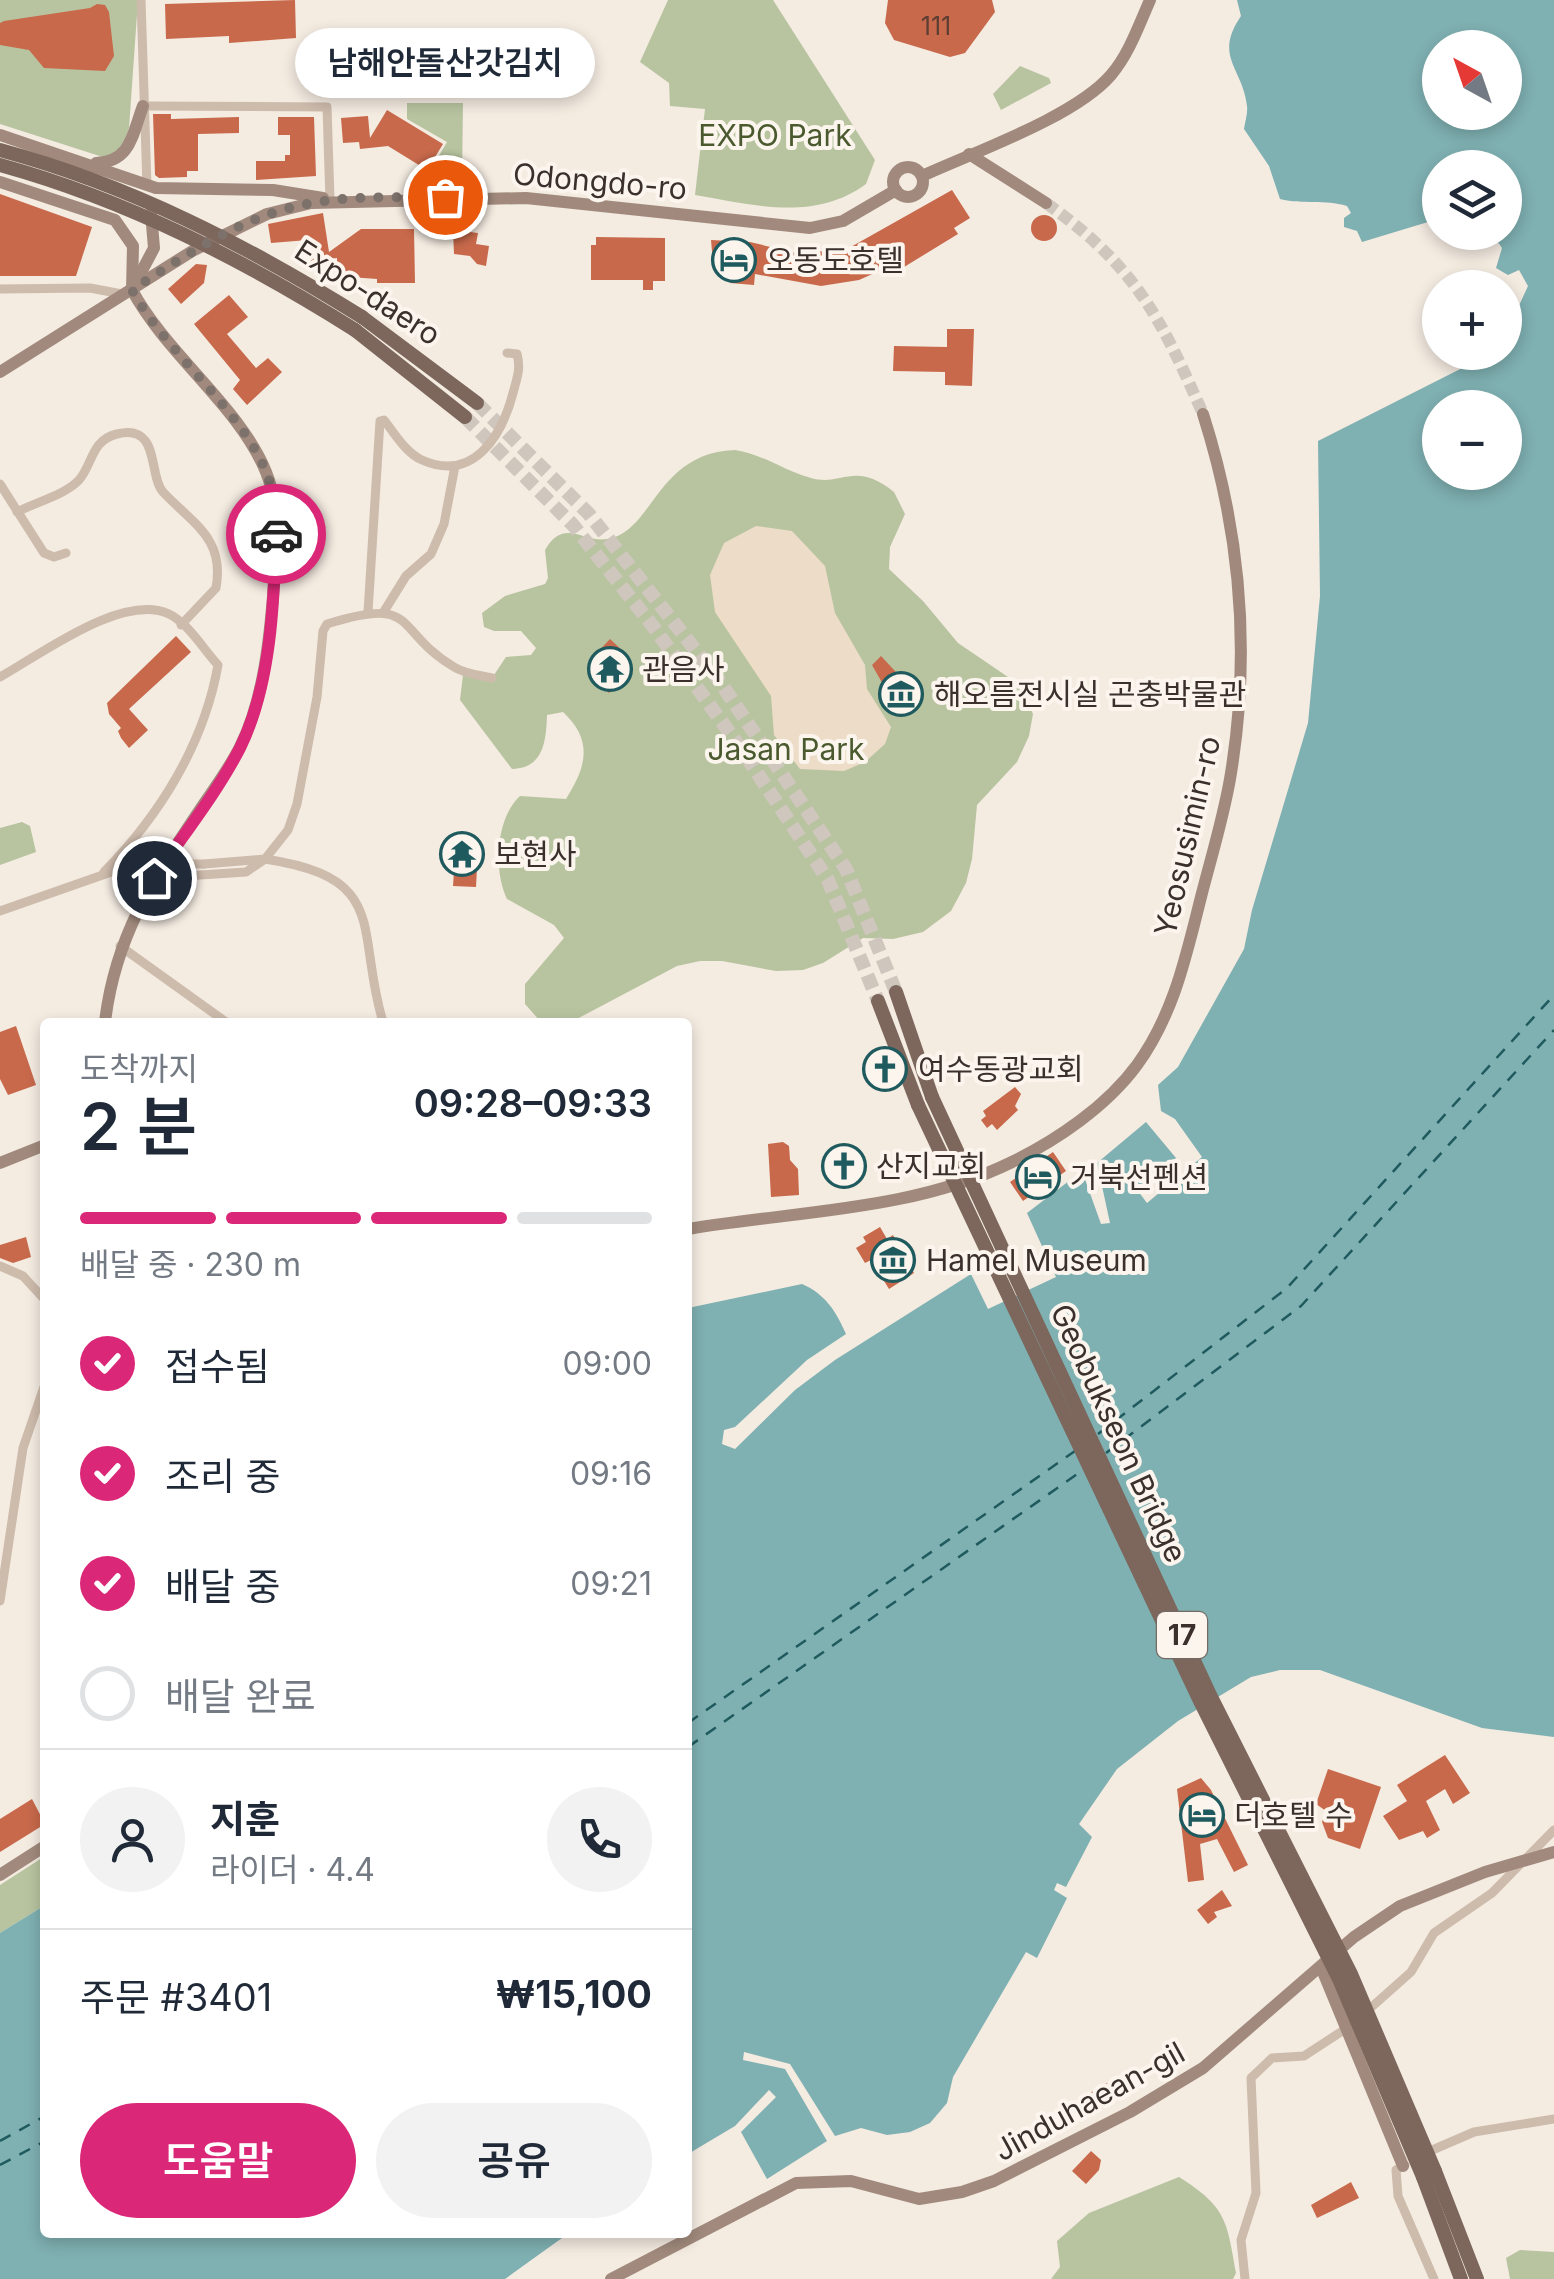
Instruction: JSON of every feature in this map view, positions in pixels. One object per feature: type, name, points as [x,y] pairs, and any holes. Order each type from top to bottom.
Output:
[{"type":"main road","name":"Expo-daero","points":[[0,150],[52,164],[184,216],[359,323],[476,403]]},
{"type":"main road","name":"Expo-daero","points":[[0,165],[48,178],[178,229],[359,323],[465,417]]},
{"type":"main road","name":"17","points":[[896,992],[925,1101]]},
{"type":"main road","name":"17","points":[[878,1001],[925,1101]]},
{"type":"main road","name":"Geobukseon Bridge","points":[[925,1101],[1200,1701],[1339,1979],[1429,2174]]},
{"type":"main road","name":"17","points":[[1429,2174],[1462,2279]]},
{"type":"main road","name":"17","points":[[1429,2174],[1477,2279]]},
{"type":"street","points":[[128,292],[155,242],[147,186],[140,0]]},
{"type":"street","points":[[922,176],[1087,96],[1111,76],[1129,48],[1150,0]]},
{"type":"street","points":[[89,163],[112,162],[122,156],[143,106]]},
{"type":"street","points":[[0,134],[147,186],[170,190],[272,190],[330,200],[327,107],[143,106]]},
{"type":"street","points":[[27,142],[13,146],[3,158],[7,184],[119,224],[134,246],[128,292],[259,456],[272,492],[276,532],[270,620],[248,727],[233,760],[154,878],[120,946],[105,1018]]},
{"type":"street","points":[[969,154],[1046,203]]},
{"type":"street","points":[[903,168],[913,168],[922,176],[922,187],[916,194],[907,196],[896,190],[894,179],[903,168]]},
{"type":"street","name":"Odongdo-ro","points":[[0,372],[239,226],[280,210],[330,200],[481,196],[558,200],[810,228],[843,221],[896,190]]},
{"type":"street","points":[[0,289],[90,288],[128,292]]},
{"type":"street","points":[[368,612],[380,422],[386,422],[417,458],[455,466],[479,457],[506,421],[519,372],[517,354],[507,353]]},
{"type":"street","name":"Yeosusimin-ro","points":[[692,1228],[902,1198],[1013,1162],[1050,1140],[1123,1081],[1166,1018],[1180,978],[1229,785],[1242,670],[1240,587],[1227,501],[1203,414]]},
{"type":"street","points":[[17,512],[77,482],[93,450],[111,436],[126,433],[144,441],[154,456],[161,490],[187,513],[217,554],[216,588],[181,625]]},
{"type":"street","points":[[383,612],[398,586],[431,554],[444,524],[455,466]]},
{"type":"street","points":[[0,484],[46,555],[66,553]]},
{"type":"street","points":[[0,507],[11,501]]},
{"type":"street","points":[[0,677],[112,616],[132,611],[166,613],[218,664],[209,704],[166,794],[144,828],[104,872]]},
{"type":"street","points":[[154,878],[246,872],[265,859],[288,830],[316,704],[322,631],[327,624],[368,612],[383,612],[408,623],[456,668],[492,678]]},
{"type":"street","points":[[0,910],[134,864],[265,859],[318,869],[354,900],[370,944],[382,1018]]},
{"type":"street","points":[[120,946],[220,1018]]},
{"type":"street","points":[[0,1163],[40,1148]]},
{"type":"street","points":[[0,1266],[23,1276],[40,1295]]},
{"type":"street","points":[[0,1601],[24,1448],[40,1399]]},
{"type":"street","points":[[1245,2279],[1241,2240],[1256,2193],[1251,2078],[1272,2058],[1304,2056],[1348,2028],[1411,1972],[1434,1933],[1492,1893],[1554,1830]]},
{"type":"street","points":[[0,1875],[40,1849]]},
{"type":"street","name":"Jinduhaean-gil","points":[[692,2237],[796,2183],[851,2182],[919,2199],[994,2182],[1116,2119],[1203,2068],[1354,1937],[1405,1903],[1554,1852]]},
{"type":"street","points":[[1321,1967],[1403,2166]]},
{"type":"street","points":[[1434,2279],[1398,2196],[1396,2170],[1474,2132],[1554,2119]]},
{"type":"street","name":"Jinduhaean-gil","points":[[610,2279],[689,2238]]},
{"type":"green space","points":[[0,0],[138,0],[129,128],[122,148],[109,159],[0,124]]},
{"type":"green space","name":"EXPO Park","points":[[668,0],[773,0],[875,160],[866,184],[846,196],[805,207],[761,206],[695,195],[705,109],[670,106],[669,83],[640,62]]},
{"type":"green space","points":[[1020,66],[1049,78],[1051,83],[1001,110],[993,94]]},
{"type":"green space","points":[[407,103],[463,103],[462,178],[426,178],[447,142],[407,119]]},
{"type":"green space","name":"Jasan Park","points":[[735,450],[811,478],[858,476],[894,492],[905,514],[890,547],[889,569],[923,601],[958,643],[1020,685],[1033,714],[1029,736],[1017,762],[977,805],[972,859],[966,883],[951,911],[923,932],[893,939],[863,938],[823,963],[803,970],[776,971],[722,961],[677,966],[579,1018],[537,1018],[525,1004],[525,984],[564,938],[554,925],[507,899],[500,874],[499,845],[506,817],[520,796],[566,799],[582,765],[583,744],[563,712],[547,715],[544,743],[537,758],[531,764],[512,769],[460,700],[463,675],[490,681],[506,657],[531,655],[536,648],[521,631],[484,627],[482,613],[505,596],[545,584],[545,550],[552,540],[567,533],[607,539],[623,533],[636,523],[672,478],[708,454]]},
{"type":"green space","points":[[22,822],[30,826],[36,852],[0,865],[0,828]]},
{"type":"green space","points":[[40,1859],[40,1908],[0,1933],[0,1885]]},
{"type":"green space","points":[[1179,2177],[1207,2197],[1222,2217],[1233,2255],[1233,2279],[1051,2279],[1060,2267],[1057,2241],[1089,2213]]},
{"type":"green space","points":[[1520,2250],[1554,2252],[1554,2279],[1510,2279],[1506,2258]]},
{"type":"shaded area","points":[[756,526],[792,531],[825,566],[835,613],[865,665],[867,689],[891,727],[885,744],[865,762],[844,771],[800,769],[774,735],[771,696],[715,612],[710,575],[724,543]]},
{"type":"water","points":[[1237,0],[1554,0],[1554,1737],[1482,1728],[1320,1670],[1280,1670],[1251,1677],[1178,1721],[1117,1769],[1079,1824],[1092,1837],[1066,1887],[1057,1883],[1054,1890],[1067,1898],[1037,1958],[1026,1952],[953,2077],[947,2103],[930,2123],[910,2132],[887,2135],[861,2128],[835,2136],[790,2064],[744,2052],[743,2060],[785,2069],[827,2141],[767,2179],[741,2132],[776,2097],[769,2090],[735,2126],[692,2152],[692,1307],[802,1284],[829,1304],[846,1334],[807,1360],[735,1427],[724,1430],[722,1444],[735,1449],[795,1390],[835,1360],[971,1274],[988,1309],[1056,1277],[1027,1213],[1082,1171],[1101,1224],[1110,1223],[1097,1163],[1146,1122],[1176,1158],[1138,1191],[1147,1203],[1202,1157],[1175,1119],[1161,1111],[1158,1085],[1178,1067],[1244,949],[1308,723],[1320,596],[1318,441],[1458,370],[1522,370],[1522,299],[1528,286],[1522,270],[1496,268],[1501,250],[1522,250],[1522,150],[1422,150],[1422,224],[1362,242],[1357,231],[1344,227],[1344,218],[1351,213],[1347,206],[1280,199],[1269,166],[1244,129],[1247,106],[1232,62],[1230,42],[1241,16]]},
{"type":"water","points":[[40,1908],[40,2238],[562,2238],[505,2279],[0,2279],[0,1933]]},
{"type":"building","points":[[295,0],[296,38],[229,43],[229,36],[166,39],[165,4]]},
{"type":"building","points":[[888,0],[992,0],[995,12],[965,53],[950,57],[894,40],[885,23]]},
{"type":"building","points":[[105,5],[109,12],[114,56],[105,71],[44,68],[29,50],[0,45],[0,23],[4,21]]},
{"type":"building","points":[[387,110],[443,144],[427,170],[388,146],[360,149],[359,142],[343,143],[341,118],[368,116],[370,138]]},
{"type":"building","points":[[153,114],[171,114],[171,119],[239,117],[239,133],[198,134],[198,171],[187,171],[187,177],[159,178],[155,175]]},
{"type":"building","points":[[278,117],[314,117],[316,176],[256,180],[256,161],[285,161],[285,155],[290,155],[290,135],[278,135]]},
{"type":"building","points":[[952,190],[970,218],[954,228],[958,234],[891,275],[886,268],[859,280],[821,286],[755,274],[754,285],[730,283],[731,272],[723,271],[723,263],[713,263],[711,240],[750,242],[800,254],[849,248]]},
{"type":"building","points":[[0,194],[92,227],[76,276],[0,276]]},
{"type":"building","points":[[323,213],[329,252],[361,229],[414,229],[415,283],[377,283],[377,279],[337,276],[337,258],[311,261],[308,240],[271,243],[268,224]]},
{"type":"building","points":[[1044,215],[1053,219],[1057,228],[1053,237],[1044,241],[1035,237],[1031,228],[1035,219]]},
{"type":"building","points":[[453,230],[478,233],[476,244],[489,246],[486,266],[477,264],[470,256],[454,254]]},
{"type":"building","points":[[596,237],[665,238],[665,281],[653,281],[653,290],[643,290],[643,280],[591,280],[591,245],[596,245]]},
{"type":"building","points":[[196,264],[207,265],[204,283],[181,304],[168,289]]},
{"type":"building","points":[[229,295],[248,317],[227,334],[256,368],[268,358],[282,372],[247,405],[233,389],[240,380],[194,324]]},
{"type":"building","points":[[947,329],[974,329],[972,386],[945,385],[945,372],[893,371],[894,346],[947,347]]},
{"type":"building","points":[[176,636],[191,652],[129,709],[148,730],[129,748],[118,731],[121,728],[109,714],[107,703]]},
{"type":"building","name":"관음사","points":[[610,639],[624,652],[626,675],[609,693],[589,676],[600,664],[593,657]]},
{"type":"building","points":[[881,656],[908,685],[911,682],[918,689],[897,709],[872,665]]},
{"type":"building","name":"보현사","points":[[456,840],[470,840],[468,867],[477,868],[476,887],[453,886]]},
{"type":"building","points":[[16,1026],[36,1085],[8,1095],[0,1079],[0,1032]]},
{"type":"building","points":[[1015,1087],[1021,1094],[1015,1106],[1018,1110],[997,1130],[992,1124],[987,1128],[981,1120],[986,1116],[983,1111]]},
{"type":"building","points":[[783,1142],[789,1146],[790,1160],[798,1169],[799,1195],[771,1197],[768,1144]]},
{"type":"building","name":"거북선펜션","points":[[1053,1152],[1066,1171],[1023,1201],[1010,1182]]},
{"type":"building","name":"Hamel Museum","points":[[880,1227],[887,1239],[893,1235],[914,1273],[889,1289],[871,1260],[865,1263],[856,1248],[866,1242],[863,1237]]},
{"type":"building","points":[[26,1237],[31,1257],[13,1263],[0,1258],[0,1245]]},
{"type":"building","points":[[1445,1755],[1470,1793],[1453,1804],[1445,1789],[1426,1801],[1440,1830],[1427,1838],[1423,1831],[1399,1840],[1383,1816],[1407,1801],[1397,1785]]},
{"type":"building","points":[[1328,1769],[1381,1787],[1360,1849],[1328,1838],[1322,1822],[1326,1811],[1316,1804]]},
{"type":"building","name":"더호텔 수","points":[[1201,1778],[1211,1790],[1248,1865],[1234,1872],[1217,1839],[1200,1844],[1204,1880],[1188,1882],[1177,1789]]},
{"type":"building","points":[[32,1799],[40,1814],[40,1827],[0,1852],[0,1819]]},
{"type":"building","points":[[1222,1890],[1232,1906],[1214,1912],[1217,1917],[1208,1924],[1197,1910]]},
{"type":"building","points":[[1107,2083],[1117,2099],[1095,2113],[1088,2101],[1093,2098],[1090,2093]]},
{"type":"building","points":[[1091,2151],[1101,2160],[1099,2170],[1086,2184],[1072,2171]]},
{"type":"building","points":[[1351,2182],[1359,2198],[1317,2218],[1311,2205]]},
{"type":"ferry route","points":[[1098,1434],[1287,1288],[1554,995]]},
{"type":"ferry route","points":[[1106,1453],[1301,1306],[1554,1030]]},
{"type":"ferry route","points":[[692,1720],[1075,1451]]},
{"type":"ferry route","points":[[692,1744],[1083,1470]]},
{"type":"ferry route","points":[[0,2141],[40,2119]]},
{"type":"ferry route","points":[[0,2165],[40,2144]]},
{"type":"tunnel","points":[[1046,203],[1102,249],[1142,295],[1203,414]]},
{"type":"tunnel","points":[[477,403],[589,514],[718,679],[846,869],[896,992]]},
{"type":"tunnel","points":[[465,417],[573,525],[652,625],[742,750],[828,880],[878,1001]]},
{"type":"way so far","points":[[276,534],[272,492],[254,447],[155,329],[132,290],[194,250],[280,210],[330,200],[445,197]]},
{"type":"place","name":"남해안돌산갓김치","points":[[445,197]]},
{"type":"place","name":"오동도호텔","points":[[734,260]]},
{"type":"place","name":"관음사","points":[[610,669]]},
{"type":"place","name":"해오름전시실 곤충박물관","points":[[901,694]]},
{"type":"place","name":"보현사","points":[[462,854]]},
{"type":"place","name":"여수동광교회","points":[[885,1069]]},
{"type":"place","name":"산지교회","points":[[844,1166]]},
{"type":"place","name":"거북선펜션","points":[[1038,1177]]},
{"type":"place","name":"Hamel Museum","points":[[893,1260]]},
{"type":"place","name":"더호텔 수","points":[[1202,1815]]},
{"type":"route","points":[[154,878],[233,760],[248,727],[270,620],[276,534]]}]
